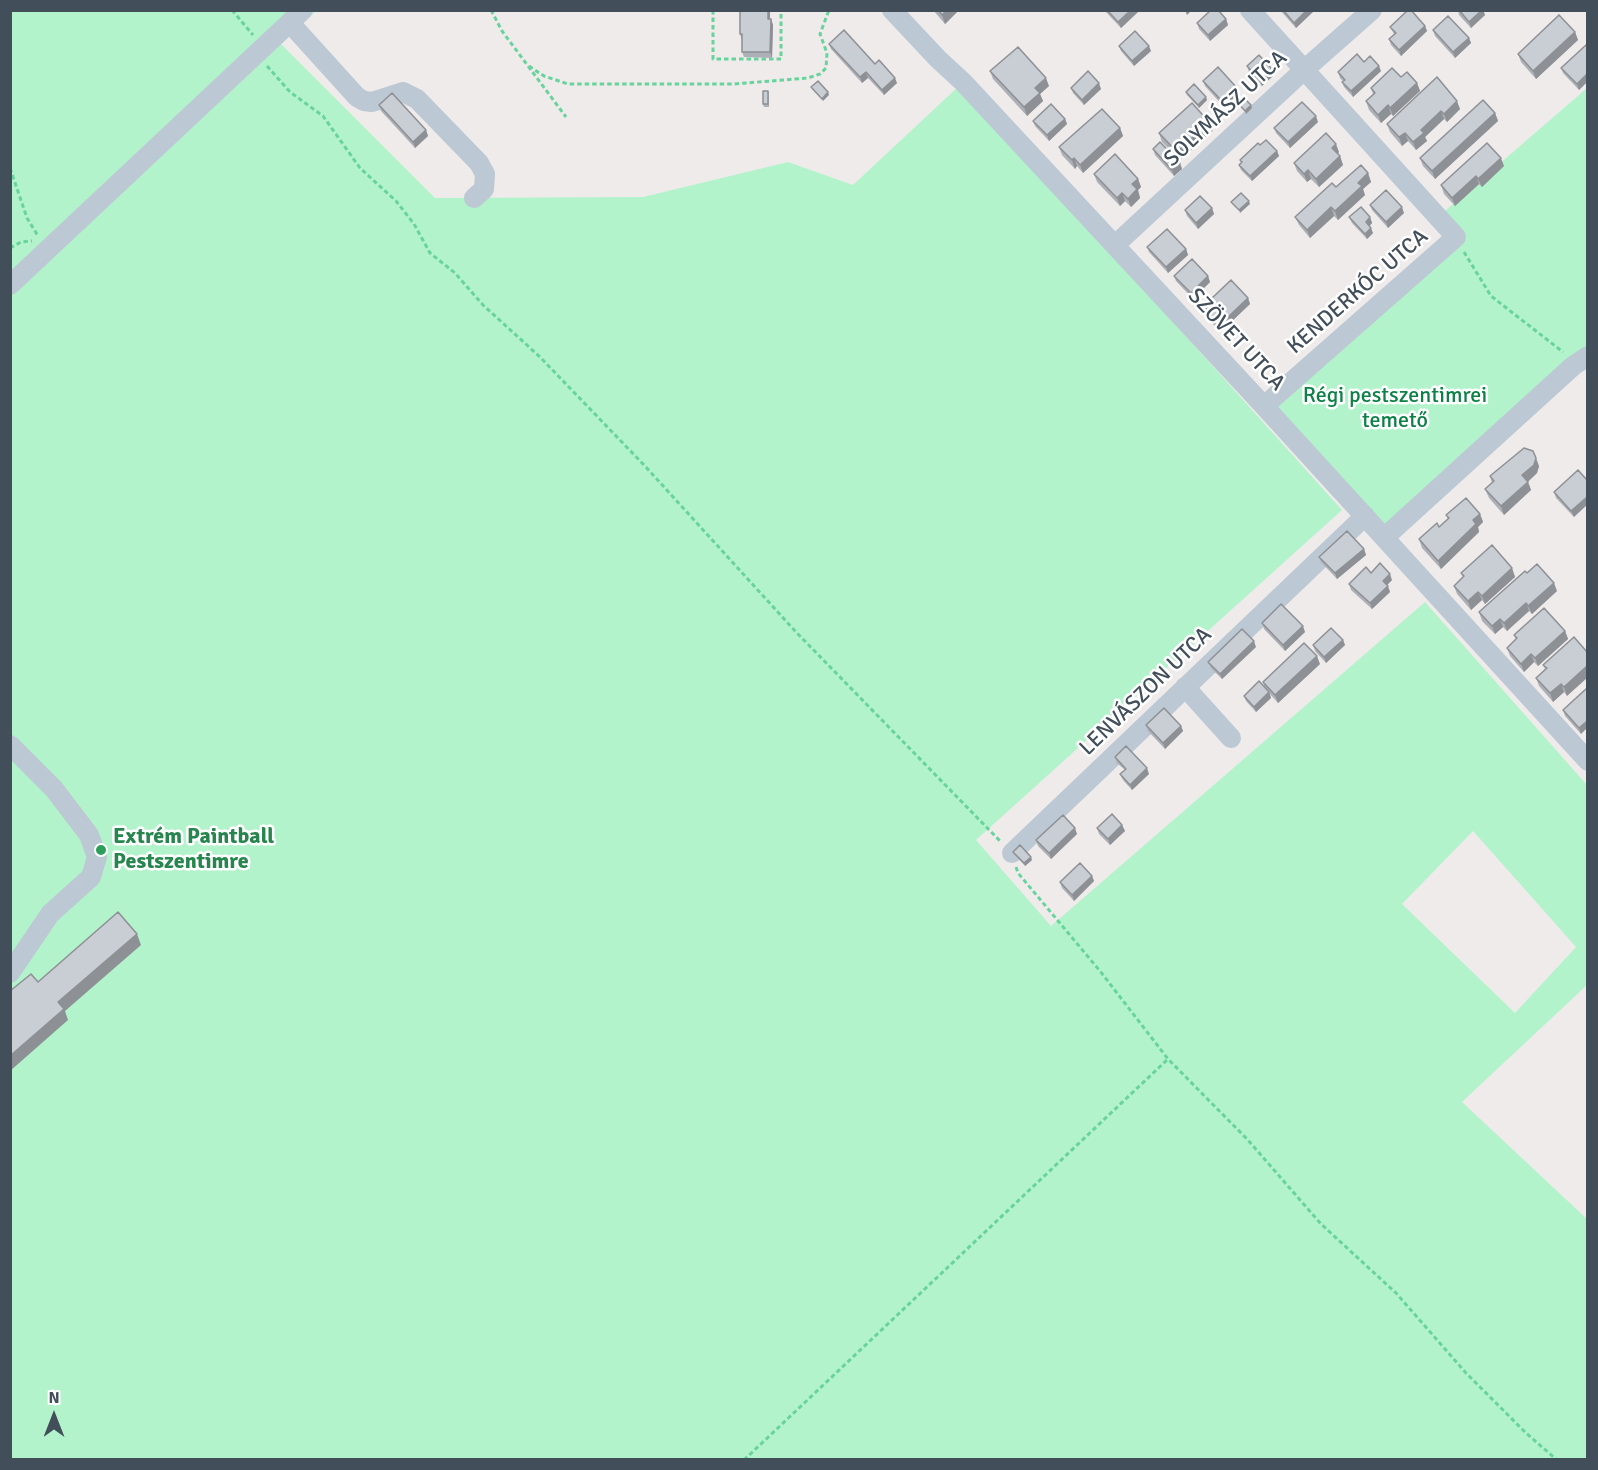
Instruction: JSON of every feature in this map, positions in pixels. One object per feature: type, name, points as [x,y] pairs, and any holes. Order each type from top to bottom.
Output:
[{"type":"street","name":"SZÖVET UTCA","points":[[892,10],[963,82],[1264,406],[1587,761]]},
{"type":"street","points":[[1250,10],[1456,237]]},
{"type":"street","name":"SOLYMÁSZ UTCA","points":[[1115,245],[1372,10]]},
{"type":"street","points":[[10,285],[297,17],[357,97],[372,102],[403,92],[417,99],[479,163],[485,174],[484,189],[474,198]]},
{"type":"street","name":"KENDERKÓC UTCA","points":[[1264,406],[1456,237]]},
{"type":"street","points":[[1385,537],[1580,361]]},
{"type":"street","name":"LENVÁSZON UTCA","points":[[1012,853],[1365,516]]},
{"type":"street","points":[[1185,687],[1231,738]]},
{"type":"street","points":[[10,745],[54,789],[89,835],[97,857],[91,877],[50,914],[10,973]]},
{"type":"path","points":[[232,10],[261,50],[263,63],[290,92],[323,116],[360,168],[396,201],[414,224],[430,253],[455,273],[483,305],[540,357],[628,448],[796,632],[1012,853],[1018,873],[1100,971],[1168,1059],[1247,1139],[1321,1224],[1396,1293],[1466,1373],[1526,1433],[1557,1460]]},
{"type":"path","points":[[491,10],[502,31],[566,117]]},
{"type":"path","points":[[713,10],[712,59],[781,59],[781,10]]},
{"type":"path","points":[[529,66],[544,76],[568,84],[734,84],[808,78],[820,74],[826,68],[827,53],[820,34],[829,10]]},
{"type":"path","points":[[773,36],[781,37]]},
{"type":"path","points":[[10,168],[27,218],[40,240]]},
{"type":"path","points":[[1456,237],[1491,296],[1564,353],[1580,361]]},
{"type":"path","points":[[744,1460],[1168,1059]]},
{"type":"green space","points":[[10,11],[316,11],[281,44],[435,198],[643,197],[788,162],[853,185],[960,85],[1342,510],[976,840],[1051,926],[1425,602],[1587,785],[1587,985],[1462,1102],[1587,1219],[1587,1459],[11,1459]],"holes":[[[1473,831],[1576,947],[1515,1013],[1402,904]]]},
{"type":"green space","name":"Régi pestszentimrei temető","points":[[1587,88],[1587,356],[1385,537],[1264,406],[1456,237],[1438,217]]},
{"type":"building","points":[[740,10],[768,10],[768,19],[771,19],[770,52],[742,52]]},
{"type":"building","points":[[1107,10],[1131,10],[1118,22]]},
{"type":"building","points":[[1211,10],[1218,10],[1226,19],[1208,35],[1197,23]]},
{"type":"building","points":[[1283,10],[1307,10],[1294,23]]},
{"type":"building","points":[[1408,10],[1411,10],[1425,26],[1399,50],[1389,39],[1396,33],[1390,27]]},
{"type":"building","points":[[1459,10],[1482,10],[1469,22]]},
{"type":"building","points":[[1559,15],[1575,32],[1533,71],[1518,54]]},
{"type":"building","points":[[1448,16],[1469,38],[1453,52],[1433,30]]},
{"type":"building","points":[[844,30],[875,64],[879,60],[895,78],[882,90],[866,72],[860,77],[829,44]]},
{"type":"building","points":[[1135,31],[1149,46],[1132,61],[1119,46]]},
{"type":"building","points":[[1586,45],[1587,74],[1577,84],[1561,68]]},
{"type":"building","points":[[1018,47],[1046,78],[1035,88],[1040,93],[1024,107],[990,71]]},
{"type":"building","points":[[1357,54],[1364,62],[1370,56],[1379,66],[1351,91],[1342,82],[1345,80],[1338,72]]},
{"type":"building","points":[[1259,55],[1272,69],[1260,80],[1247,66]]},
{"type":"building","points":[[1218,67],[1237,88],[1222,101],[1203,81]]},
{"type":"building","points":[[1392,68],[1401,77],[1407,72],[1417,83],[1390,108],[1388,105],[1378,115],[1366,101],[1375,93],[1371,88]]},
{"type":"building","points":[[1088,71],[1099,83],[1082,100],[1071,88]]},
{"type":"building","points":[[1437,77],[1457,101],[1444,114],[1441,111],[1421,130],[1424,133],[1413,142],[1405,133],[1399,137],[1387,124]]},
{"type":"building","points":[[818,81],[828,92],[822,99],[811,87]]},
{"type":"building","points":[[1194,84],[1206,97],[1198,105],[1186,92]]},
{"type":"building","points":[[763,91],[768,91],[768,104],[763,104]]},
{"type":"building","points":[[392,93],[426,130],[413,142],[379,105]]},
{"type":"building","points":[[1244,98],[1251,105],[1245,111],[1238,103]]},
{"type":"building","points":[[1483,100],[1495,113],[1432,171],[1420,158]]},
{"type":"building","points":[[1302,102],[1316,116],[1288,142],[1274,128]]},
{"type":"building","points":[[1192,103],[1209,122],[1177,152],[1159,133]]},
{"type":"building","points":[[1051,104],[1065,119],[1047,135],[1033,121]]},
{"type":"building","points":[[1102,109],[1120,128],[1080,165],[1059,147]]},
{"type":"building","points":[[1326,133],[1336,144],[1332,148],[1340,156],[1316,179],[1308,170],[1304,174],[1294,163]]},
{"type":"building","points":[[1266,140],[1277,151],[1250,176],[1239,165],[1242,162],[1240,160],[1258,143],[1260,145]]},
{"type":"building","points":[[1160,142],[1180,163],[1172,170],[1153,149]]},
{"type":"building","points":[[1487,143],[1501,158],[1478,179],[1476,176],[1452,198],[1441,185]]},
{"type":"building","points":[[1115,154],[1138,179],[1132,184],[1137,189],[1128,199],[1122,193],[1117,198],[1094,174]]},
{"type":"building","points":[[1361,165],[1368,173],[1358,183],[1362,186],[1335,211],[1331,207],[1307,230],[1295,217],[1332,183],[1336,187]]},
{"type":"building","points":[[1386,190],[1402,207],[1386,222],[1370,205]]},
{"type":"building","points":[[1241,193],[1249,201],[1239,210],[1231,202]]},
{"type":"building","points":[[1200,196],[1212,208],[1196,223],[1185,210]]},
{"type":"building","points":[[1361,207],[1370,217],[1366,222],[1371,228],[1365,234],[1349,217]]},
{"type":"building","points":[[1167,229],[1186,249],[1166,267],[1147,247]]},
{"type":"building","points":[[1192,259],[1208,276],[1191,293],[1174,276]]},
{"type":"building","points":[[1231,280],[1248,298],[1217,324],[1204,311],[1214,302],[1211,299]]},
{"type":"building","points":[[1524,448],[1533,451],[1536,458],[1534,465],[1522,475],[1528,482],[1501,506],[1485,489],[1494,481],[1490,476]]},
{"type":"building","points":[[1578,470],[1587,480],[1587,497],[1571,511],[1554,492]]},
{"type":"building","points":[[1466,498],[1480,514],[1473,520],[1476,524],[1438,561],[1419,539],[1437,523],[1439,527],[1449,518],[1446,515]]},
{"type":"building","points":[[1347,531],[1364,549],[1335,573],[1319,557]]},
{"type":"building","points":[[1492,545],[1512,568],[1482,596],[1478,592],[1468,601],[1454,586],[1464,576],[1461,573]]},
{"type":"building","points":[[1380,563],[1390,574],[1383,581],[1388,586],[1370,603],[1349,584],[1366,567],[1371,573]]},
{"type":"building","points":[[1537,564],[1554,583],[1528,606],[1526,603],[1504,623],[1500,619],[1492,626],[1479,612],[1525,571],[1527,573]]},
{"type":"building","points":[[1281,604],[1303,626],[1283,645],[1262,623]]},
{"type":"building","points":[[1544,608],[1565,631],[1535,658],[1531,654],[1521,664],[1507,648],[1517,638],[1514,635]]},
{"type":"building","points":[[1331,628],[1343,640],[1324,657],[1313,645]]},
{"type":"building","points":[[1242,629],[1254,641],[1220,674],[1208,662]]},
{"type":"building","points":[[1574,637],[1587,652],[1587,666],[1564,687],[1561,684],[1550,693],[1536,678],[1547,668],[1543,665]]},
{"type":"building","points":[[1304,643],[1317,656],[1275,695],[1263,682]]},
{"type":"building","points":[[1259,681],[1269,692],[1254,707],[1244,696]]},
{"type":"building","points":[[1587,688],[1587,721],[1579,728],[1563,710]]},
{"type":"building","points":[[1164,708],[1181,726],[1163,743],[1146,725]]},
{"type":"building","points":[[1126,746],[1147,768],[1130,785],[1120,774],[1126,769],[1115,757]]},
{"type":"building","points":[[1112,814],[1122,825],[1108,839],[1097,828]]},
{"type":"building","points":[[1063,815],[1075,828],[1049,853],[1036,840]]},
{"type":"building","points":[[1020,845],[1031,857],[1024,863],[1013,852]]},
{"type":"building","points":[[1080,863],[1092,876],[1072,895],[1060,882]]},
{"type":"building","points":[[118,912],[137,934],[58,1002],[64,1009],[10,1056],[10,991],[31,974],[38,982]]},
{"type":"place","name":"Extrém Paintball Pestszentimre","points":[[101,850]]}]
